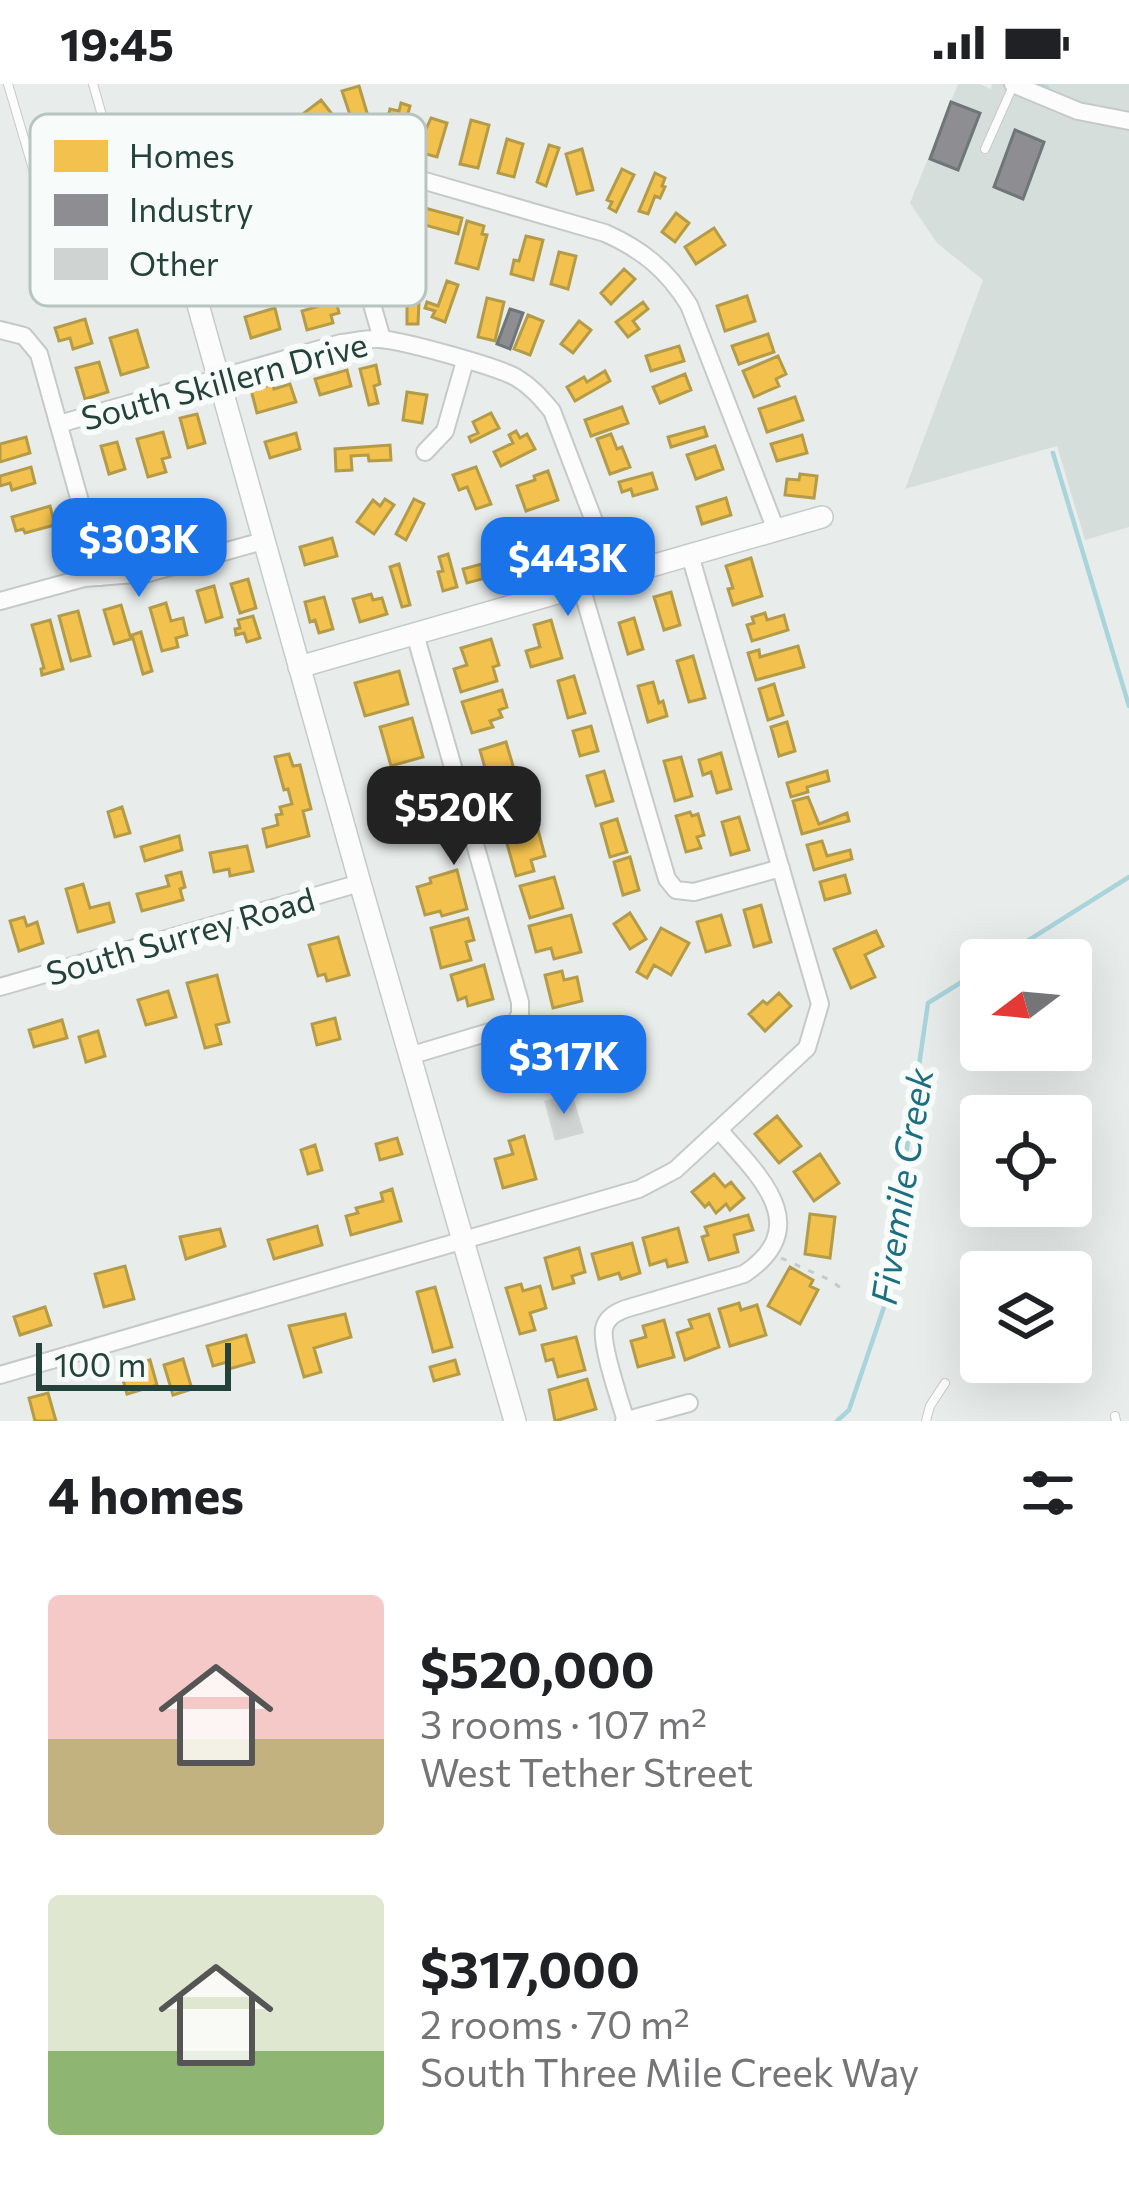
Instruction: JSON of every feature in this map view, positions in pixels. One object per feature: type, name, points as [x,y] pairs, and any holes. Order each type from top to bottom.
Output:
[{"type":"street","points":[[1013,84],[1078,111],[1129,121]]},
{"type":"street","points":[[426,182],[605,233],[653,259],[689,305],[776,530]]},
{"type":"street","points":[[198,306],[514,1421]]},
{"type":"street","points":[[372,306],[382,339]]},
{"type":"street","points":[[0,329],[24,336],[39,354],[101,577]]},
{"type":"street","name":"South Skillern Drive","points":[[59,424],[341,344],[382,339],[465,361],[513,375],[534,389],[552,411],[615,576]]},
{"type":"street","points":[[425,452],[446,431],[465,361]]},
{"type":"street","points":[[299,668],[822,517]]},
{"type":"street","points":[[0,602],[84,578],[148,573],[263,541]]},
{"type":"street","points":[[0,1375],[639,1190],[675,1170],[807,1048],[820,1004],[690,555]]},
{"type":"street","points":[[581,586],[667,879],[676,890],[694,892],[781,868]]},
{"type":"street","points":[[410,1056],[513,1024],[520,1015],[415,634]]},
{"type":"street","name":"South Surrey Road","points":[[0,987],[360,883]]},
{"type":"street","points":[[689,1403],[625,1421],[604,1324],[625,1309],[744,1274],[776,1241],[777,1212],[768,1186],[719,1130]]},
{"type":"lane","points":[[8,84],[30,159]]},
{"type":"lane","points":[[93,84],[102,114]]},
{"type":"lane","points":[[985,149],[1013,84]]},
{"type":"lane","points":[[926,1421],[945,1383]]},
{"type":"path","points":[[769,1252],[842,1288]]},
{"type":"shaded area","points":[[958,84],[991,89],[992,84],[1129,84],[1129,527],[1085,540],[1057,446],[905,489],[983,280],[937,243],[910,203]]},
{"type":"building: Homes","points":[[359,86],[367,114],[350,114],[342,91]]},
{"type":"building: Homes","points":[[321,100],[332,114],[303,114]]},
{"type":"building: Homes","points":[[401,103],[410,106],[408,114],[389,114],[390,109],[399,111]]},
{"type":"building: Homes","points":[[431,118],[447,123],[437,157],[426,154]]},
{"type":"building: Homes","points":[[471,120],[489,125],[478,168],[460,164]]},
{"type":"building: Homes","points":[[507,139],[523,144],[514,177],[498,173]]},
{"type":"building: Homes","points":[[549,145],[559,148],[546,186],[537,182]]},
{"type":"building: Homes","points":[[582,149],[593,190],[577,194],[566,154]]},
{"type":"building: Homes","points":[[622,169],[634,175],[616,212],[607,200]]},
{"type":"building: Homes","points":[[655,173],[665,178],[665,187],[660,198],[655,196],[648,214],[639,211]]},
{"type":"building: Homes","points":[[426,208],[462,218],[458,234],[426,225]]},
{"type":"building: Homes","points":[[676,213],[689,223],[675,242],[662,232]]},
{"type":"building: Homes","points":[[467,221],[484,226],[482,234],[487,235],[478,269],[456,263]]},
{"type":"building: Homes","points":[[714,228],[725,245],[696,264],[685,247]]},
{"type":"building: Homes","points":[[526,236],[543,240],[533,280],[511,274]]},
{"type":"building: Homes","points":[[559,252],[576,256],[568,289],[551,284]]},
{"type":"building: Homes","points":[[624,269],[635,279],[611,304],[601,293]]},
{"type":"building: Homes","points":[[447,281],[458,285],[445,322],[425,308],[427,302],[438,306]]},
{"type":"building: Homes","points":[[747,296],[755,321],[725,331],[717,306]]},
{"type":"building: Homes","points":[[487,298],[504,302],[495,341],[478,337]]},
{"type":"building: Homes","points":[[643,302],[648,309],[633,321],[639,329],[628,337],[616,322]]},
{"type":"building: Homes","points":[[337,306],[339,313],[331,315],[333,323],[307,330],[302,311]]},
{"type":"building: Homes","points":[[407,306],[419,306],[418,324],[407,324]]},
{"type":"building: Homes","points":[[275,308],[280,329],[251,338],[245,317]]},
{"type":"building: Homes","points":[[528,315],[543,321],[530,355],[514,349]]},
{"type":"building: Homes","points":[[85,319],[92,343],[73,349],[70,338],[59,341],[55,328]]},
{"type":"building: Homes","points":[[579,321],[591,330],[573,353],[561,344]]},
{"type":"building: Homes","points":[[137,330],[148,367],[121,375],[110,338]]},
{"type":"building: Homes","points":[[768,334],[774,352],[739,364],[732,346]]},
{"type":"building: Homes","points":[[679,346],[684,361],[651,371],[646,356]]},
{"type":"building: Homes","points":[[778,356],[786,374],[776,379],[779,386],[754,397],[743,371]]},
{"type":"building: Homes","points":[[99,362],[108,392],[85,399],[76,368]]},
{"type":"building: Homes","points":[[376,365],[378,403],[369,405],[360,369]]},
{"type":"building: Homes","points":[[347,370],[351,386],[320,395],[315,379]]},
{"type":"building: Homes","points":[[605,371],[610,381],[575,401],[567,387]]},
{"type":"building: Homes","points":[[685,374],[691,390],[660,403],[653,387]]},
{"type":"building: Homes","points":[[273,384],[274,389],[290,384],[296,402],[257,413],[251,390]]},
{"type":"building: Homes","points":[[407,392],[427,395],[422,423],[403,420]]},
{"type":"building: Homes","points":[[795,397],[803,420],[767,432],[759,409]]},
{"type":"building: Homes","points":[[622,407],[628,423],[591,436],[585,420]]},
{"type":"building: Homes","points":[[491,413],[499,428],[471,442],[469,437],[478,433],[473,422]]},
{"type":"building: Homes","points":[[197,414],[205,443],[188,448],[180,418]]},
{"type":"building: Homes","points":[[704,427],[707,436],[671,447],[668,437]]},
{"type":"building: Homes","points":[[516,431],[520,438],[527,434],[535,449],[501,466],[494,452],[513,443],[509,435]]},
{"type":"building: Homes","points":[[163,432],[170,457],[162,459],[166,472],[148,477],[137,439]]},
{"type":"building: Homes","points":[[296,433],[300,449],[270,458],[265,442]]},
{"type":"building: Homes","points":[[611,434],[630,467],[610,474],[597,439]]},
{"type":"building: Homes","points":[[802,435],[807,453],[777,461],[771,444]]},
{"type":"building: Homes","points":[[26,437],[30,453],[0,462],[0,444]]},
{"type":"building: Homes","points":[[117,442],[125,469],[109,474],[101,446]]},
{"type":"building: Homes","points":[[390,445],[391,460],[351,456],[352,470],[336,471],[335,449]]},
{"type":"building: Homes","points":[[715,446],[723,469],[696,479],[687,455]]},
{"type":"building: Homes","points":[[31,467],[35,483],[12,490],[10,483],[0,486],[0,476]]},
{"type":"building: Homes","points":[[476,467],[491,504],[476,509],[467,487],[459,490],[453,475]]},
{"type":"building: Homes","points":[[548,471],[558,500],[526,511],[517,486]]},
{"type":"building: Homes","points":[[652,473],[657,489],[633,496],[631,489],[622,492],[619,482]]},
{"type":"building: Homes","points":[[800,474],[817,476],[814,498],[785,495],[787,479],[799,480]]},
{"type":"building: Homes","points":[[726,498],[731,515],[702,524],[697,507]]},
{"type":"building: Homes","points":[[385,499],[394,505],[374,534],[357,522],[373,500],[380,506]]},
{"type":"building: Homes","points":[[414,499],[424,504],[406,540],[396,534]]},
{"type":"building: Homes","points":[[50,506],[55,525],[16,531],[12,517]]},
{"type":"building: Homes","points":[[218,517],[223,533],[189,542],[185,526]]},
{"type":"building: Homes","points":[[148,518],[155,544],[122,554],[114,528]]},
{"type":"building: Homes","points":[[573,519],[582,552],[564,557],[569,575],[560,577],[542,528]]},
{"type":"building: Homes","points":[[533,534],[541,563],[520,569],[515,551],[521,550],[518,539]]},
{"type":"building: Homes","points":[[332,538],[337,556],[305,565],[300,547]]},
{"type":"building: Homes","points":[[448,554],[457,587],[443,591],[439,557]]},
{"type":"building: Homes","points":[[751,558],[762,596],[733,605],[726,566]]},
{"type":"building: Homes","points":[[500,559],[504,573],[467,583],[463,569]]},
{"type":"building: Homes","points":[[399,564],[410,605],[402,607],[390,567]]},
{"type":"building: Homes","points":[[248,579],[256,608],[240,613],[231,584]]},
{"type":"building: Homes","points":[[214,586],[222,617],[206,622],[197,591]]},
{"type":"building: Homes","points":[[671,592],[680,625],[664,630],[654,597]]},
{"type":"building: Homes","points":[[371,594],[373,600],[382,598],[387,614],[360,622],[353,599]]},
{"type":"building: Homes","points":[[324,597],[333,629],[319,633],[315,620],[310,622],[305,602]]},
{"type":"building: Homes","points":[[166,603],[171,621],[183,618],[187,635],[176,638],[178,647],[162,651],[150,608]]},
{"type":"building: Homes","points":[[121,605],[131,639],[114,644],[104,610]]},
{"type":"building: Homes","points":[[78,611],[90,656],[71,661],[59,616]]},
{"type":"building: Homes","points":[[765,613],[767,620],[784,615],[788,630],[752,641],[747,625],[754,623],[752,617]]},
{"type":"building: Homes","points":[[253,616],[260,638],[247,642],[244,633],[236,635],[235,629],[240,628],[238,620]]},
{"type":"building: Homes","points":[[634,618],[643,649],[628,654],[619,623]]},
{"type":"building: Homes","points":[[50,620],[63,669],[42,675],[32,625]]},
{"type":"building: Homes","points":[[551,620],[562,658],[531,667],[526,651],[540,647],[534,625]]},
{"type":"building: Homes","points":[[141,632],[152,671],[143,674],[132,635]]},
{"type":"building: Homes","points":[[491,639],[499,665],[493,667],[497,681],[461,692],[454,669],[467,665],[461,648]]},
{"type":"building: Homes","points":[[798,646],[804,667],[756,680],[748,653],[759,650],[760,657]]},
{"type":"building: Homes","points":[[693,656],[705,698],[689,702],[677,661]]},
{"type":"building: Homes","points":[[399,671],[408,704],[365,716],[355,683]]},
{"type":"building: Homes","points":[[574,676],[585,713],[568,718],[558,681]]},
{"type":"building: Homes","points":[[653,682],[667,716],[648,722],[638,686]]},
{"type":"building: Homes","points":[[774,684],[783,715],[768,720],[759,689]]},
{"type":"building: Homes","points":[[502,690],[507,707],[499,710],[502,717],[490,721],[493,727],[472,733],[462,702]]},
{"type":"building: Homes","points":[[412,718],[423,757],[391,766],[380,727]]},
{"type":"building: Homes","points":[[787,722],[795,751],[779,756],[771,727]]},
{"type":"building: Homes","points":[[591,726],[598,751],[580,756],[573,731]]},
{"type":"building: Homes","points":[[506,742],[516,776],[489,783],[480,750]]},
{"type":"building: Homes","points":[[721,753],[731,789],[717,793],[711,772],[703,775],[699,760]]},
{"type":"building: Homes","points":[[289,754],[293,766],[300,765],[311,809],[303,811],[309,836],[267,847],[263,829],[278,825],[280,807],[292,804],[275,757]]},
{"type":"building: Homes","points":[[681,757],[692,796],[675,801],[664,761]]},
{"type":"building: Homes","points":[[420,768],[437,804],[397,816],[386,778]]},
{"type":"building: Homes","points":[[604,771],[613,801],[596,806],[587,776]]},
{"type":"building: Homes","points":[[827,771],[829,781],[791,797],[787,783]]},
{"type":"building: Homes","points":[[518,788],[527,822],[501,829],[492,796]]},
{"type":"building: Homes","points":[[808,797],[819,824],[847,813],[849,821],[802,834],[793,801]]},
{"type":"building: Homes","points":[[122,807],[130,833],[115,837],[108,812]]},
{"type":"building: Homes","points":[[698,814],[704,835],[697,837],[701,848],[686,852],[676,816]]},
{"type":"building: Homes","points":[[739,817],[749,850],[731,855],[722,822]]},
{"type":"building: Homes","points":[[617,819],[627,852],[610,857],[601,824]]},
{"type":"building: Homes","points":[[538,830],[545,856],[531,860],[534,871],[516,876],[506,840]]},
{"type":"building: Homes","points":[[179,836],[182,850],[145,861],[141,847]]},
{"type":"building: Homes","points":[[822,841],[827,856],[850,850],[852,859],[814,870],[807,845]]},
{"type":"building: Homes","points":[[247,846],[253,871],[230,876],[229,869],[214,872],[210,853]]},
{"type":"building: Homes","points":[[630,857],[639,890],[623,895],[614,862]]},
{"type":"building: Homes","points":[[457,870],[467,909],[425,915],[417,887]]},
{"type":"building: Homes","points":[[181,872],[183,900],[142,911],[137,894],[169,886],[166,876]]},
{"type":"building: Homes","points":[[845,875],[850,893],[825,900],[820,882]]},
{"type":"building: Homes","points":[[554,877],[563,908],[530,918],[520,886]]},
{"type":"building: Homes","points":[[83,884],[90,908],[109,903],[114,922],[78,932],[66,889]]},
{"type":"building: Homes","points":[[761,905],[771,942],[754,947],[744,910]]},
{"type":"building: Homes","points":[[630,913],[646,939],[630,949],[614,924]]},
{"type":"building: Homes","points":[[571,915],[581,952],[554,959],[551,948],[536,952],[529,926]]},
{"type":"building: Homes","points":[[721,915],[730,945],[706,952],[697,922]]},
{"type":"building: Homes","points":[[24,917],[27,926],[37,922],[43,943],[19,951],[10,921]]},
{"type":"building: Homes","points":[[468,918],[474,940],[466,942],[471,960],[441,968],[431,928]]},
{"type":"building: Homes","points":[[661,928],[689,943],[671,975],[654,965],[647,978],[637,972]]},
{"type":"building: Homes","points":[[876,931],[883,946],[865,955],[875,977],[851,988],[834,949]]},
{"type":"building: Homes","points":[[338,937],[349,975],[327,981],[325,974],[318,976],[309,945]]},
{"type":"building: Homes","points":[[484,965],[493,999],[468,1006],[466,997],[458,1000],[451,975]]},
{"type":"building: Homes","points":[[562,971],[564,980],[577,977],[582,1001],[553,1008],[545,975]]},
{"type":"building: Homes","points":[[217,975],[229,1022],[216,1025],[221,1044],[205,1048],[187,983]]},
{"type":"building: Homes","points":[[168,991],[176,1017],[146,1025],[138,1000]]},
{"type":"building: Homes","points":[[779,993],[791,1006],[765,1031],[749,1014]]},
{"type":"building: Homes","points":[[335,1018],[340,1039],[317,1045],[312,1024]]},
{"type":"building: Homes","points":[[62,1020],[67,1038],[34,1047],[29,1030]]},
{"type":"building: Homes","points":[[98,1031],[105,1056],[86,1062],[79,1037]]},
{"type":"building: Homes","points":[[777,1116],[801,1146],[779,1163],[755,1134]]},
{"type":"building: Homes","points":[[524,1136],[536,1179],[503,1188],[495,1159],[513,1154],[509,1141]]},
{"type":"building: Homes","points":[[397,1138],[402,1154],[380,1160],[376,1144]]},
{"type":"building: Homes","points":[[315,1145],[322,1170],[308,1174],[301,1150]]},
{"type":"building: Homes","points":[[820,1154],[839,1183],[814,1201],[794,1172]]},
{"type":"building: Homes","points":[[714,1174],[725,1187],[731,1182],[744,1198],[730,1210],[726,1204],[716,1213],[692,1192]]},
{"type":"building: Homes","points":[[392,1189],[401,1221],[351,1235],[346,1216],[358,1213],[356,1208],[383,1201],[381,1193]]},
{"type":"building: Homes","points":[[810,1214],[835,1217],[830,1258],[805,1254]]},
{"type":"building: Homes","points":[[748,1215],[753,1230],[734,1235],[738,1252],[709,1260],[702,1237],[708,1235],[705,1227]]},
{"type":"building: Homes","points":[[317,1226],[322,1245],[274,1259],[268,1240]]},
{"type":"building: Homes","points":[[678,1228],[687,1262],[668,1267],[666,1260],[650,1265],[643,1238]]},
{"type":"building: Homes","points":[[220,1229],[225,1246],[186,1259],[180,1237]]},
{"type":"building: Homes","points":[[632,1243],[640,1273],[599,1279],[592,1254]]},
{"type":"building: Homes","points":[[579,1248],[585,1272],[572,1276],[574,1283],[553,1289],[545,1258]]},
{"type":"building: Homes","points":[[125,1266],[134,1299],[104,1307],[95,1274]]},
{"type":"building: Homes","points":[[790,1267],[813,1280],[810,1286],[818,1290],[800,1324],[768,1306]]},
{"type":"building: Homes","points":[[521,1284],[523,1291],[540,1286],[546,1308],[530,1313],[535,1330],[520,1334],[506,1288]]},
{"type":"building: Homes","points":[[435,1287],[452,1347],[433,1352],[417,1292]]},
{"type":"building: Homes","points":[[739,1303],[741,1310],[757,1305],[766,1335],[730,1346],[719,1309]]},
{"type":"building: Homes","points":[[45,1307],[51,1325],[20,1335],[14,1317]]},
{"type":"building: Homes","points":[[345,1314],[351,1337],[314,1348],[321,1372],[304,1377],[289,1326]]},
{"type":"building: Homes","points":[[709,1314],[719,1347],[685,1360],[677,1333],[692,1328],[689,1320]]},
{"type":"building: Homes","points":[[664,1320],[674,1357],[638,1367],[631,1341],[646,1337],[643,1326]]},
{"type":"building: Homes","points":[[246,1335],[254,1362],[229,1369],[227,1362],[213,1366],[207,1346]]},
{"type":"building: Homes","points":[[576,1337],[585,1370],[558,1377],[542,1345]]},
{"type":"building: Homes","points":[[183,1359],[192,1389],[173,1395],[164,1365]]},
{"type":"building: Homes","points":[[150,1360],[157,1385],[127,1394],[120,1369]]},
{"type":"building: Homes","points":[[455,1360],[459,1374],[434,1381],[430,1367]]},
{"type":"building: Homes","points":[[587,1379],[596,1409],[555,1421],[549,1390]]},
{"type":"building: Homes","points":[[48,1393],[56,1421],[35,1421],[29,1398]]},
{"type":"building: Industry","points":[[951,102],[980,113],[958,170],[930,159]]},
{"type":"building: Industry","points":[[1015,130],[1044,142],[1023,199],[994,187]]},
{"type":"building: Industry","points":[[510,309],[523,313],[510,349],[497,344]]},
{"type":"building: Other","points":[[571,1095],[582,1132],[556,1139],[546,1102]]},
{"type":"waterway","points":[[1038,84],[1047,88]]},
{"type":"waterway","points":[[1053,453],[1129,706]]},
{"type":"waterway","name":"Fivemile Creek","points":[[1030,939],[1129,877]]},
{"type":"waterway","name":"Fivemile Creek","points":[[837,1421],[849,1410],[884,1307],[928,1003],[960,983]]}]
